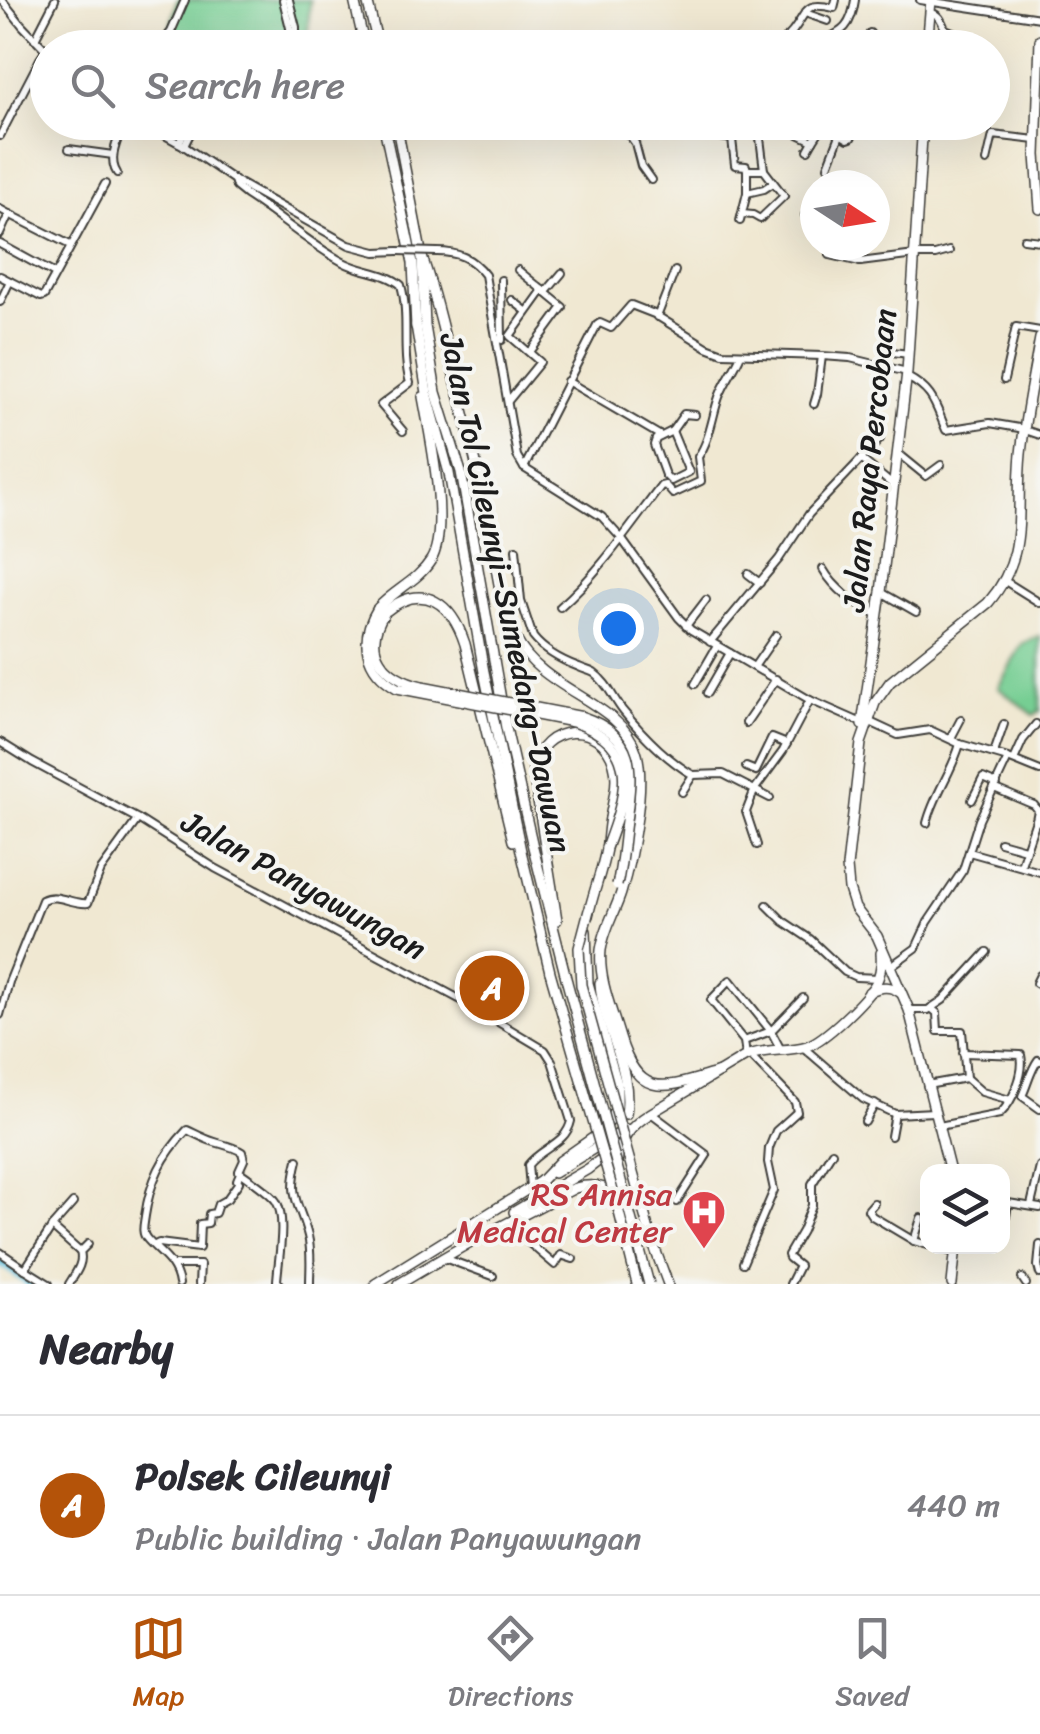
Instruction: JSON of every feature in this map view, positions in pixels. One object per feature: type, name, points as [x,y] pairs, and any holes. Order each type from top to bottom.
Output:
[{"type":"highway","points":[[354,0],[361,30]]},
{"type":"highway","points":[[367,0],[374,30]]},
{"type":"highway","points":[[927,30],[928,4]]},
{"type":"highway","points":[[1040,40],[1036,140],[1040,209]]},
{"type":"highway","points":[[388,140],[413,263],[415,357],[440,534],[432,559],[367,631],[368,653],[378,674],[397,688],[573,722],[600,732],[610,740],[621,760],[623,784],[616,818],[578,957],[581,985],[651,1238],[668,1284]]},
{"type":"highway","points":[[399,140],[422,257],[440,316],[514,635],[540,671],[605,713],[634,744],[640,771],[638,800],[626,873],[604,934],[601,955],[627,1088],[626,1114]]},
{"type":"highway","name":"Jalan Raya Percobaan","points":[[922,140],[907,375],[866,687],[848,880],[854,908],[877,936],[909,1010],[948,1164]]},
{"type":"highway","name":"Jalan Tol Cileunyi–Sumedang–Dawuan","points":[[422,257],[428,352],[442,415],[462,472],[506,728],[511,797]]},
{"type":"highway","name":"Jalan Tol Cileunyi–Sumedang–Dawuan","points":[[416,325],[427,393],[450,473],[484,672],[511,797],[567,982],[648,1284]]},
{"type":"highway","points":[[865,722],[890,682],[973,617],[1004,581],[1018,547],[1019,477],[1040,335]]},
{"type":"highway","points":[[612,912],[631,788],[631,767],[624,746],[606,727],[583,717],[422,686],[396,678],[376,651],[382,610],[401,601],[422,598],[443,605],[456,619],[466,644],[511,797],[550,972],[637,1284]]},
{"type":"highway","points":[[866,687],[871,692],[882,692]]},
{"type":"highway","points":[[567,982],[534,783],[538,750],[554,737],[574,732],[585,734],[603,744],[613,761],[616,782],[606,848]]},
{"type":"highway","points":[[534,1186],[560,1161],[594,1138],[609,1122],[618,1100],[616,1077],[588,983],[585,946],[589,910]]},
{"type":"highway","points":[[374,1284],[748,1055],[803,1047],[822,1039],[869,993],[878,978],[882,960],[877,936]]},
{"type":"highway","points":[[869,993],[888,987],[903,995]]},
{"type":"highway","points":[[622,1057],[640,1078],[662,1086],[720,1072]]},
{"type":"highway","points":[[662,1086],[667,1104]]},
{"type":"highway","points":[[637,1122],[625,1136],[617,1160],[624,1209],[637,1260],[648,1284]]},
{"type":"highway","points":[[467,1244],[605,1156]]},
{"type":"highway","points":[[400,1284],[467,1244],[581,1186],[607,1188],[624,1209]]},
{"type":"highway","points":[[952,1284],[955,1254]]},
{"type":"street","points":[[2,0],[30,34]]},
{"type":"street","points":[[40,30],[54,0]]},
{"type":"street","points":[[172,30],[185,0]]},
{"type":"street","points":[[286,0],[295,30]]},
{"type":"street","points":[[794,30],[814,4],[834,8],[836,0]]},
{"type":"street","points":[[842,30],[850,24],[856,0]]},
{"type":"street","points":[[928,4],[1040,18]]},
{"type":"street","points":[[928,4],[944,30]]},
{"type":"street","points":[[804,13],[828,21]]},
{"type":"street","points":[[0,136],[30,80]]},
{"type":"street","points":[[1010,137],[1036,140]]},
{"type":"street","points":[[117,172],[112,164],[118,140]]},
{"type":"street","points":[[172,140],[349,245],[376,252],[455,253],[478,266],[485,275],[518,456],[524,468],[594,511],[622,538],[686,626],[810,700],[898,734],[930,730],[1040,771]]},
{"type":"street","points":[[181,145],[184,140]]},
{"type":"street","points":[[633,140],[651,180]]},
{"type":"street","points":[[732,140],[733,162],[746,166],[747,193],[741,218],[753,215],[760,219],[784,197],[764,170],[760,140]]},
{"type":"street","points":[[828,166],[838,140]]},
{"type":"street","points":[[987,161],[991,140]]},
{"type":"street","points":[[808,150],[814,141]]},
{"type":"street","points":[[69,148],[113,156]]},
{"type":"street","points":[[746,170],[764,170]]},
{"type":"street","points":[[234,180],[246,195],[338,260],[401,285],[410,383],[381,405],[402,431]]},
{"type":"street","points":[[747,193],[773,183]]},
{"type":"street","points":[[0,276],[42,297],[105,184]]},
{"type":"street","points":[[0,209],[70,245]]},
{"type":"street","points":[[0,234],[9,214]]},
{"type":"street","points":[[1024,239],[1040,241]]},
{"type":"street","points":[[0,244],[56,274]]},
{"type":"street","points":[[851,260],[949,251]]},
{"type":"street","points":[[518,270],[564,308],[530,352]]},
{"type":"street","points":[[657,317],[675,271]]},
{"type":"street","points":[[508,401],[540,362],[510,336],[526,311],[562,272]]},
{"type":"street","points":[[501,280],[502,361]]},
{"type":"street","points":[[0,302],[10,281]]},
{"type":"street","points":[[512,300],[526,311]]},
{"type":"street","points":[[524,468],[599,323],[611,328],[631,304],[723,353],[850,358],[907,375],[926,388],[946,430],[990,423],[1040,435]]},
{"type":"street","points":[[1004,380],[1016,327],[1040,335]]},
{"type":"street","points":[[892,352],[909,354]]},
{"type":"street","points":[[560,607],[622,538],[660,486],[673,494],[701,481],[698,457],[706,447],[721,392],[741,354]]},
{"type":"street","points":[[814,404],[822,356]]},
{"type":"street","points":[[568,381],[661,436]]},
{"type":"street","points":[[672,431],[689,473],[672,481],[665,475],[654,445],[672,431],[684,414],[694,414]]},
{"type":"street","points":[[695,684],[714,644],[809,514],[880,439]]},
{"type":"street","points":[[898,454],[926,476],[941,465]]},
{"type":"street","points":[[861,460],[894,486]]},
{"type":"street","points":[[516,548],[521,601],[536,642],[562,660],[595,674],[637,727],[680,768],[694,774],[717,772],[770,798]]},
{"type":"street","points":[[823,570],[832,584],[859,607],[878,614]]},
{"type":"street","points":[[748,574],[760,583]]},
{"type":"street","points":[[1004,581],[1040,602]]},
{"type":"street","points":[[881,592],[916,612]]},
{"type":"street","points":[[686,626],[706,600]]},
{"type":"street","points":[[754,667],[776,636]]},
{"type":"street","points":[[707,693],[730,653]]},
{"type":"street","points":[[746,723],[776,679]]},
{"type":"street","points":[[756,845],[745,817],[755,789],[787,744],[810,700]]},
{"type":"street","points":[[951,738],[961,719]]},
{"type":"street","points":[[994,753],[1004,724]]},
{"type":"street","points":[[891,966],[909,955],[922,940],[928,922],[963,870],[978,820],[995,786],[1036,724]]},
{"type":"street","points":[[746,767],[756,771],[774,737],[787,744]]},
{"type":"street","name":"Jalan Panyawungan","points":[[0,742],[138,819],[218,870],[463,1001],[545,1050],[571,1121],[563,1138],[528,1165],[528,1180],[534,1186]]},
{"type":"street","points":[[926,822],[960,744]]},
{"type":"street","points":[[682,792],[694,774]]},
{"type":"street","points":[[972,800],[983,778],[1038,810],[1038,821],[1020,864]]},
{"type":"street","points":[[0,1016],[9,982],[42,900],[51,896],[88,903],[102,870],[138,819]]},
{"type":"street","points":[[1000,842],[1024,849]]},
{"type":"street","points":[[969,852],[1040,872]]},
{"type":"street","points":[[767,905],[845,972],[856,978],[878,978]]},
{"type":"street","points":[[909,1010],[923,1011],[943,1000],[987,952]]},
{"type":"street","points":[[742,1264],[774,1190],[769,1148],[776,1130],[798,1108],[748,1055],[744,1041],[711,1000],[730,980],[771,1031],[781,1050]]},
{"type":"street","points":[[744,1041],[771,1031],[803,998]]},
{"type":"street","points":[[931,1008],[937,1013],[938,1031],[962,1030],[966,1078],[982,1092],[1010,1100]]},
{"type":"street","points":[[803,1047],[856,1094],[895,1114],[934,1112]]},
{"type":"street","points":[[938,1127],[1000,1114],[1010,1100],[1024,1063],[1022,1055],[962,1052]]},
{"type":"street","points":[[1040,1061],[1033,1066],[1022,1096],[1040,1108]]},
{"type":"street","points":[[927,1085],[966,1078]]},
{"type":"street","points":[[865,1122],[875,1104]]},
{"type":"street","points":[[651,1113],[706,1156],[677,1202]]},
{"type":"street","points":[[891,1136],[895,1114]]},
{"type":"street","points":[[155,1245],[158,1242],[199,1248],[200,1224],[208,1222],[208,1214],[215,1213],[218,1204],[227,1199],[239,1182],[242,1152],[184,1132],[160,1165],[148,1191],[144,1232],[148,1241],[173,1265],[179,1284]]},
{"type":"street","points":[[790,1284],[799,1266],[788,1255],[812,1205],[812,1184],[832,1152]]},
{"type":"street","points":[[298,1160],[292,1189],[308,1237],[310,1284]]},
{"type":"street","points":[[1030,1205],[1040,1167]]},
{"type":"street","points":[[240,1173],[274,1198],[279,1207],[280,1284]]},
{"type":"street","points":[[24,1268],[73,1203]]},
{"type":"street","points":[[874,1203],[868,1210],[872,1216],[920,1243]]},
{"type":"street","points":[[1010,1203],[1040,1208]]},
{"type":"street","points":[[914,1241],[920,1221]]},
{"type":"street","points":[[506,1223],[555,1264],[562,1256],[573,1258]]},
{"type":"street","points":[[52,1227],[82,1257],[70,1284]]},
{"type":"street","points":[[80,1252],[88,1244]]},
{"type":"street","points":[[1040,1245],[1040,1274]]},
{"type":"street","points":[[0,1252],[49,1284]]},
{"type":"street","points":[[443,1257],[493,1276]]},
{"type":"street","points":[[173,1265],[200,1265],[199,1284]]},
{"type":"green space","points":[[177,0],[310,0],[308,30],[170,30]]},
{"type":"green space","points":[[1040,636],[1040,711],[1034,715],[998,688],[1022,644]]},
{"type":"waterway","points":[[0,1261],[33,1284]]},
{"type":"place","name":"Polsek Cileunyi","points":[[492,988]]},
{"type":"place","name":"RS Annisa Medical Center","points":[[704,1250]]}]
